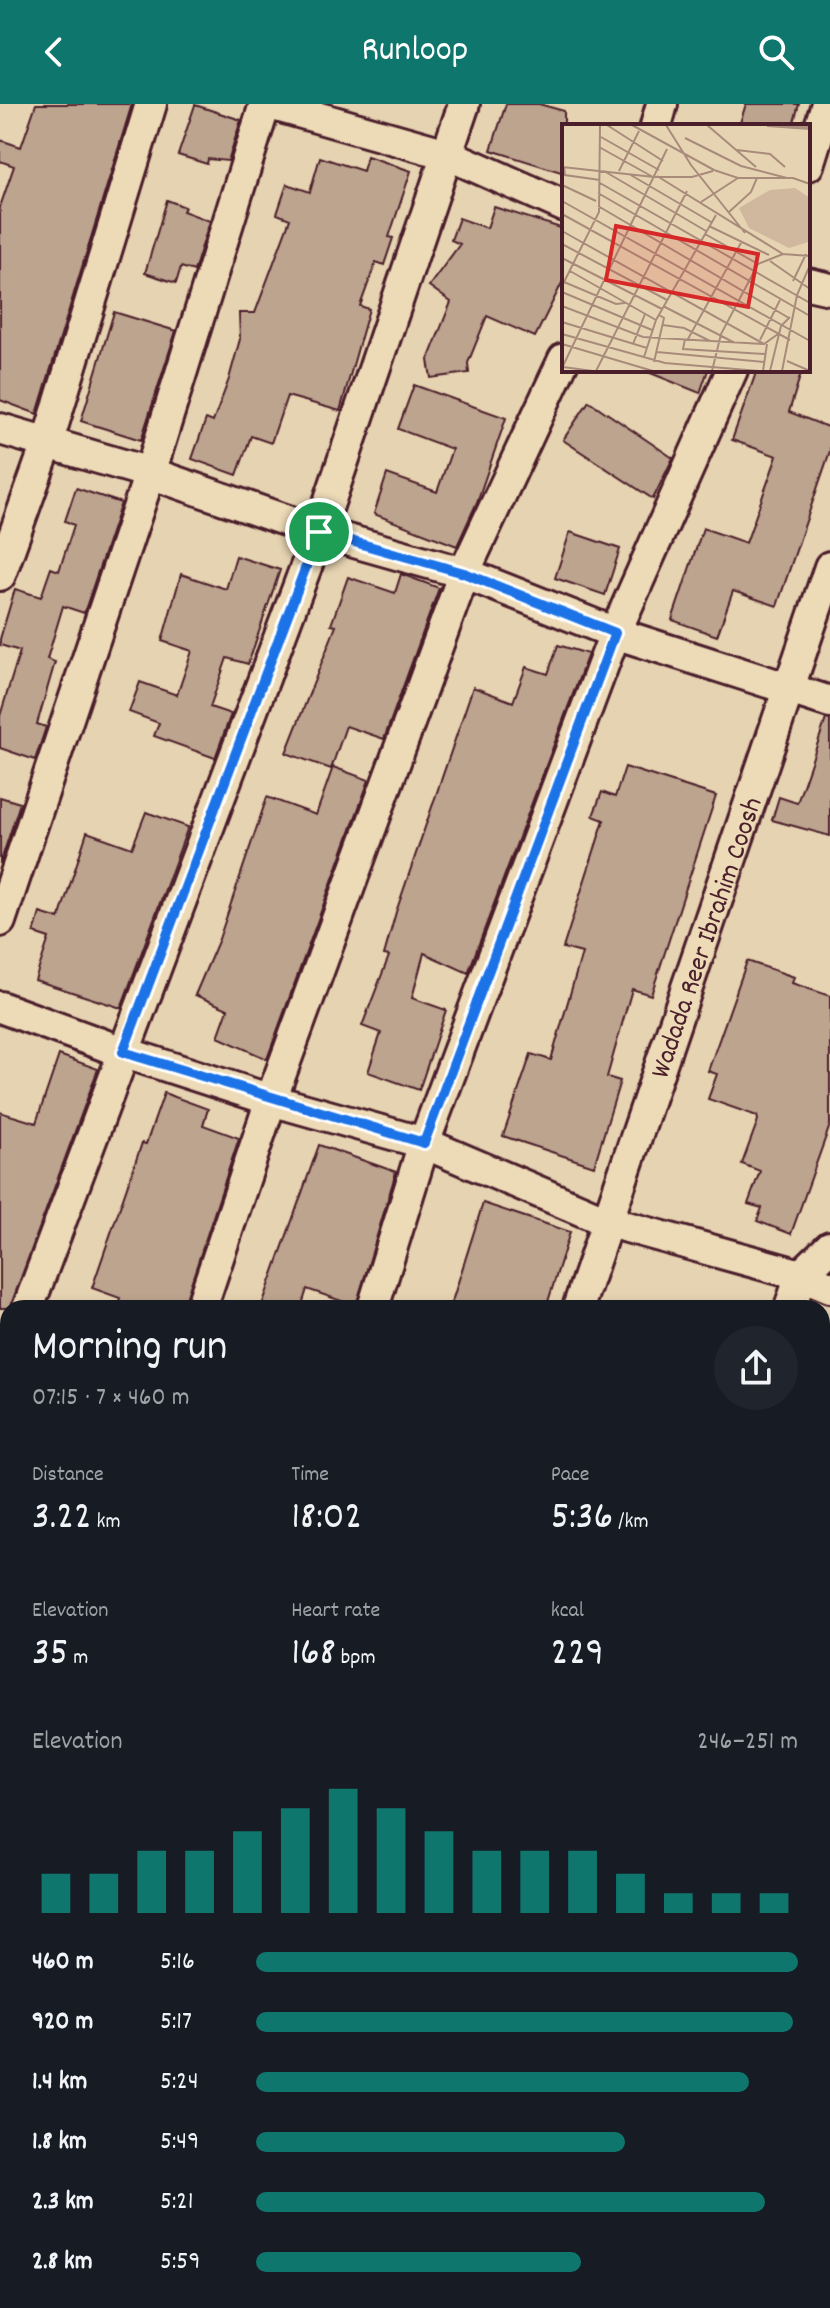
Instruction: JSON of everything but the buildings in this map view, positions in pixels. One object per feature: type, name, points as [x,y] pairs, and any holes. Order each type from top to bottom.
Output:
[{"type":"street","points":[[0,575],[47,444],[151,104]]},
{"type":"street","points":[[0,921],[150,473],[268,104],[447,154],[562,205]]},
{"type":"street","points":[[31,1300],[319,532],[464,104]]},
{"type":"street","points":[[657,124],[662,104]]},
{"type":"street","points":[[810,159],[827,104]]},
{"type":"street","points":[[810,284],[830,289]]},
{"type":"street","points":[[204,1300],[271,1100],[464,573],[562,363]]},
{"type":"street","points":[[375,1300],[424,1143],[615,633],[731,372]]},
{"type":"street","points":[[0,429],[150,473],[319,532],[464,573],[615,633],[830,702]]},
{"type":"street","name":"Wadada Reer Ibrahim Coosh","points":[[581,1300],[830,567]]},
{"type":"street","points":[[0,1007],[123,1052],[271,1100],[424,1143],[609,1222],[801,1275],[830,1287]]},
{"type":"street","points":[[793,1300],[801,1275],[830,1247]]},
{"type":"route","points":[[319,532],[464,573],[615,633],[424,1143],[271,1100],[123,1052],[319,532]]}]
